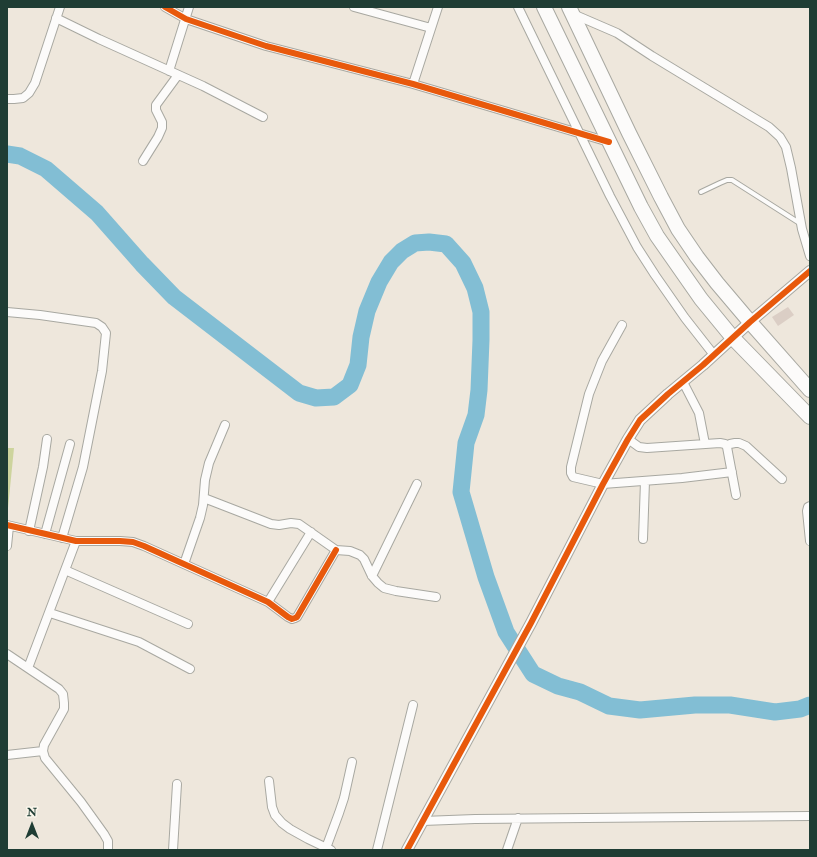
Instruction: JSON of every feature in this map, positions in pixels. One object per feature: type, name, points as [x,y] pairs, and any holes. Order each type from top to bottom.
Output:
[{"type":"highway","points":[[544,7],[641,207],[657,236],[701,299],[733,338],[810,417]]},
{"type":"highway","points":[[571,10],[629,133],[678,228],[697,257],[717,283],[810,390]]},
{"type":"street","points":[[7,99],[23,98],[29,93],[35,83],[60,7]]},
{"type":"street","points":[[165,7],[186,19],[266,46],[413,84],[609,142]]},
{"type":"street","points":[[169,71],[189,7]]},
{"type":"street","points":[[354,7],[431,28]]},
{"type":"street","points":[[413,84],[438,7]]},
{"type":"street","points":[[518,7],[610,196],[637,247],[685,318],[714,355]]},
{"type":"street","points":[[571,10],[616,33],[769,127],[780,137],[786,147],[801,224],[810,256]]},
{"type":"street","points":[[56,18],[202,86],[263,117]]},
{"type":"street","points":[[143,161],[162,128],[162,122],[156,110],[156,105],[178,75]]},
{"type":"street","points":[[407,850],[499,679],[531,623],[603,484],[640,420],[810,271]]},
{"type":"street","points":[[7,312],[40,315],[96,324],[102,327],[106,334],[102,371],[83,467],[62,538]]},
{"type":"street","points":[[622,325],[602,361],[589,394],[570,467],[570,473],[573,477],[603,484],[732,472]]},
{"type":"street","points":[[683,382],[699,413],[705,444]]},
{"type":"street","points":[[184,564],[200,518],[208,463],[225,426]]},
{"type":"street","points":[[29,531],[44,467],[47,439]]},
{"type":"street","points":[[628,439],[639,447],[647,448],[720,443],[725,444],[727,447],[736,495]]},
{"type":"street","points":[[727,447],[730,444],[735,443],[746,446],[782,479]]},
{"type":"street","points":[[45,534],[70,444]]},
{"type":"street","points":[[643,539],[645,481]]},
{"type":"street","points":[[372,576],[417,484]]},
{"type":"street","points":[[204,498],[271,524],[299,524],[336,550],[350,551],[360,555],[364,559],[372,576],[384,588],[436,597]]},
{"type":"street","points":[[810,506],[808,507],[807,512],[810,541]]},
{"type":"street","points":[[7,546],[8,526],[76,541],[133,542],[268,602],[292,619],[297,617],[336,550]]},
{"type":"street","points":[[268,602],[310,532]]},
{"type":"street","points":[[28,668],[76,541]]},
{"type":"street","points":[[65,570],[188,624]]},
{"type":"street","points":[[50,613],[139,642],[190,669]]},
{"type":"street","points":[[7,654],[59,689],[63,694],[64,709],[44,745],[43,751],[45,758],[81,802],[104,834],[108,841],[108,850]]},
{"type":"street","points":[[377,850],[413,706]]},
{"type":"street","points":[[7,755],[43,751]]},
{"type":"street","points":[[269,781],[272,807],[282,823],[328,849],[344,798],[352,762]]},
{"type":"street","points":[[173,850],[177,784]]},
{"type":"street","points":[[423,821],[518,818],[810,816]]},
{"type":"street","points":[[507,850],[518,818]]},
{"type":"lane","points":[[700,192],[727,180],[732,180],[801,224]]},
{"type":"green space","points":[[7,448],[14,448],[7,518]]},
{"type":"building","points":[[788,307],[794,315],[778,326],[772,317]]},
{"type":"waterway","points":[[7,154],[20,156],[46,169],[97,213],[142,264],[174,297],[299,393],[316,398],[334,397],[350,385],[358,365],[361,337],[367,311],[379,282],[391,262],[402,251],[415,243],[429,242],[446,244],[463,263],[475,288],[481,312],[479,390],[476,415],[466,443],[461,492],[486,577],[506,632],[533,674],[558,686],[580,692],[609,706],[640,710],[695,705],[730,705],[775,712],[800,709],[810,705]]},
{"type":"cycle path","points":[[165,7],[186,19],[266,46],[413,84],[609,142]]},
{"type":"cycle path","points":[[407,850],[531,623],[603,484],[640,420],[810,271]]},
{"type":"cycle path","points":[[7,525],[76,541],[133,542],[268,602],[292,619],[297,617],[336,550]]}]
